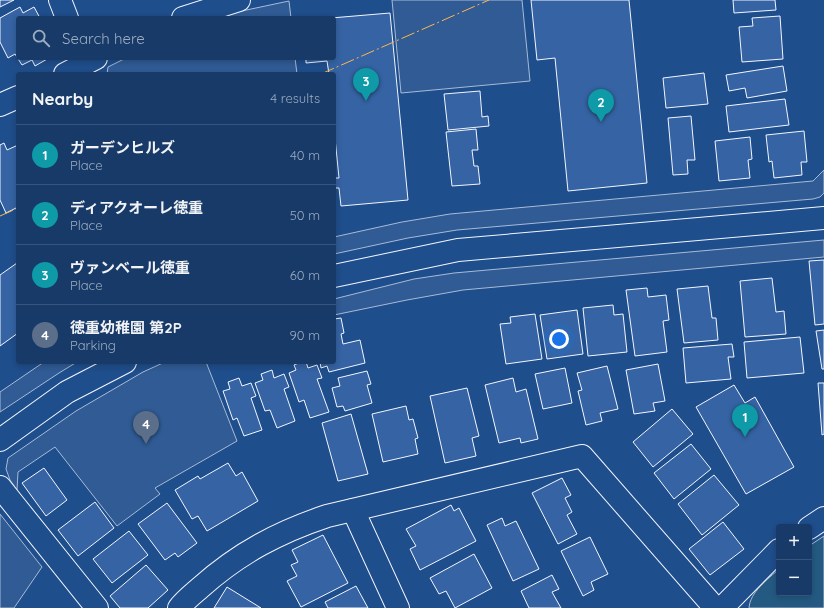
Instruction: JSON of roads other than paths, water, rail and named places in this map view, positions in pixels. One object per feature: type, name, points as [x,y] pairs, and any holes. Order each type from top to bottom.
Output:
[{"type":"street","points":[[60,0],[66,16]]},
{"type":"street","points":[[189,16],[239,0]]},
{"type":"street","points":[[69,72],[89,63]]},
{"type":"street","points":[[0,106],[16,98]]},
{"type":"street","points":[[336,276],[458,250],[824,218]]},
{"type":"street","points":[[0,440],[67,392],[121,364]]},
{"type":"street","points":[[179,608],[217,573],[255,547],[302,524],[327,516],[582,456],[715,608]]},
{"type":"street","points":[[0,487],[97,608]]},
{"type":"street","points":[[353,510],[398,608]]},
{"type":"street","points":[[812,526],[824,518]]},
{"type":"street","points":[[722,608],[776,553]]},
{"type":"place","name":"ヴァンベール徳重","points":[[366,101]]},
{"type":"place","name":"ディアクオーレ徳重","points":[[601,122]]},
{"type":"place","name":"ガーデンヒルズ","points":[[745,437]]},
{"type":"place","name":"徳重幼稚園 第2P","points":[[146,444]]}]
